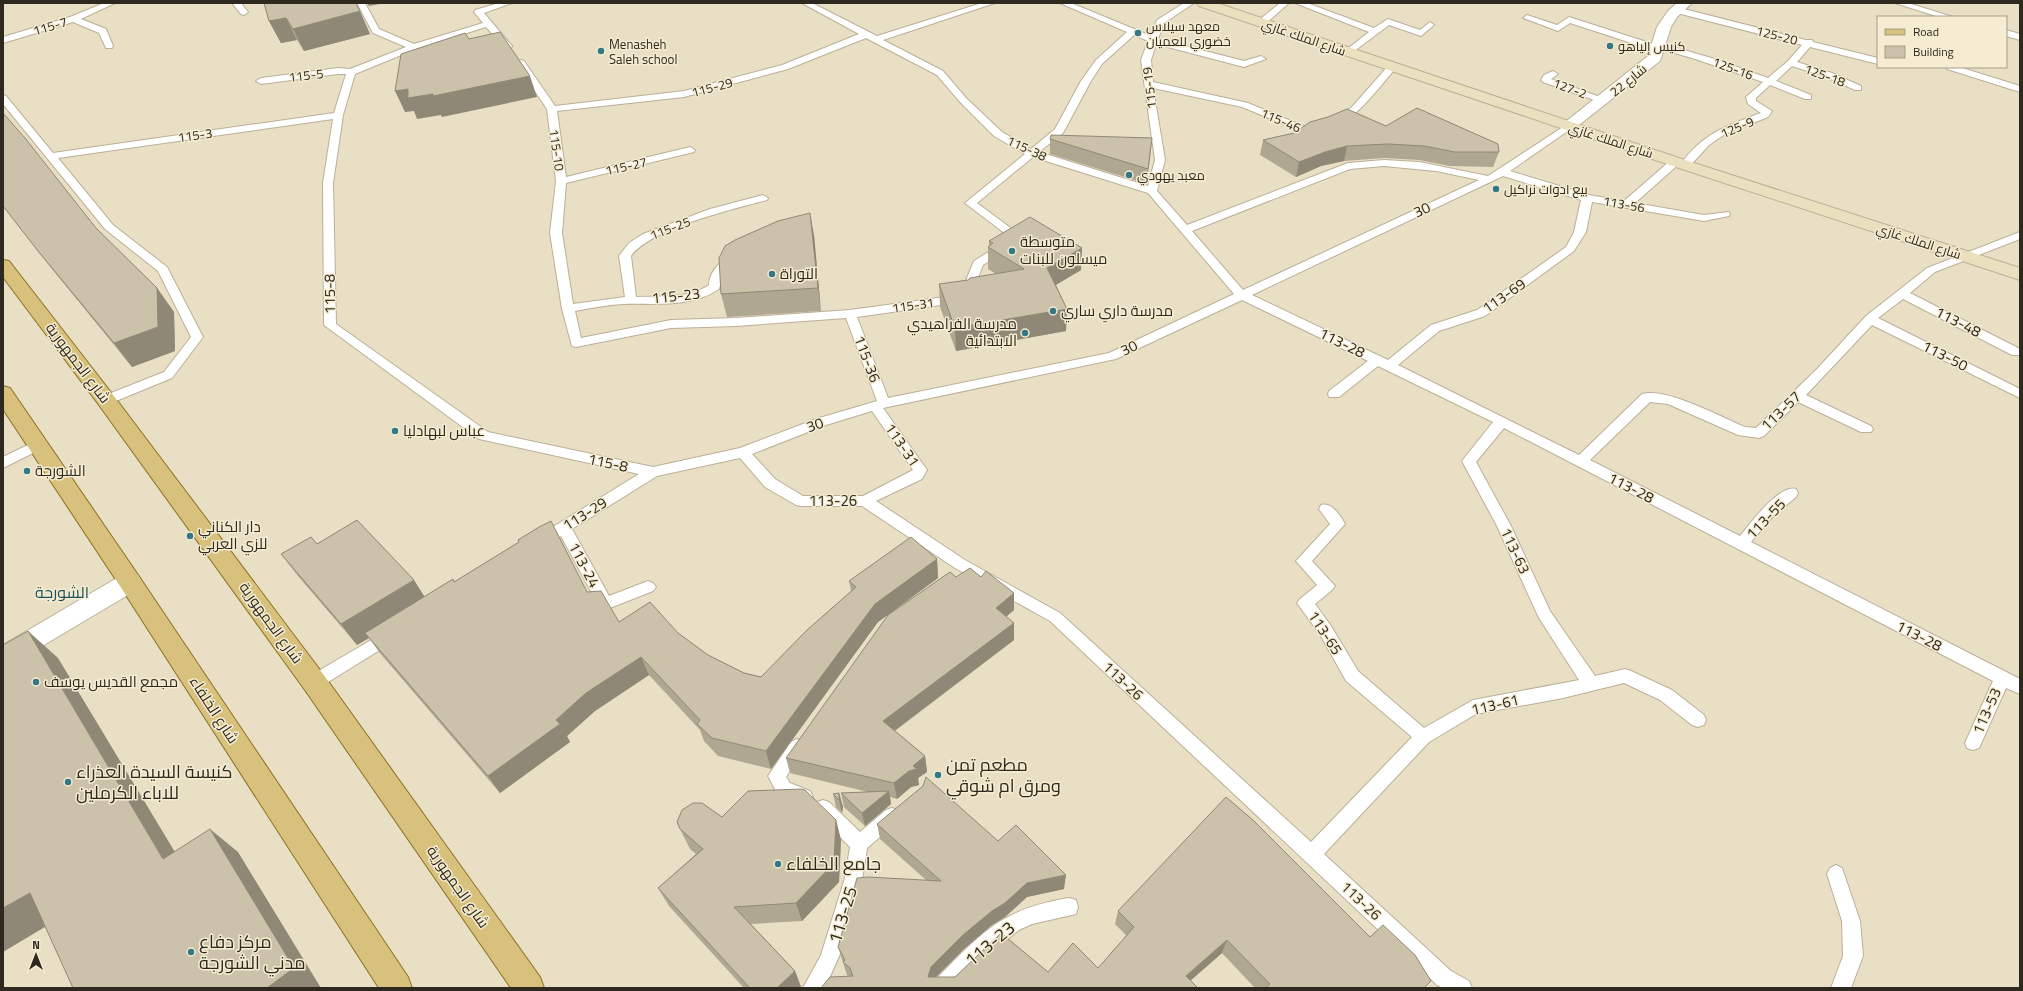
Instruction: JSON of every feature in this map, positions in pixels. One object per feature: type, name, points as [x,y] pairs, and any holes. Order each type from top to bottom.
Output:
[{"type":"main road","name":"شارع الجمهورية","points":[[3,265],[106,400],[314,682],[529,988]]},
{"type":"main road","name":"شارع الخلفاء","points":[[3,393],[130,582],[396,988]]},
{"type":"street","name":"شارع الملك غازي","points":[[1204,3],[1680,163],[2020,274]]},
{"type":"street","name":"شارع 22","points":[[1569,126],[1655,58],[1656,47],[1666,22],[1678,6]]},
{"type":"street","points":[[3,656],[130,582]]},
{"type":"lane","points":[[73,19],[111,3]]},
{"type":"lane","points":[[236,3],[244,12]]},
{"type":"lane","points":[[361,3],[376,31],[382,32],[413,47]]},
{"type":"lane","name":"115-10","points":[[508,3],[478,12],[515,54],[552,110],[562,181],[556,233],[568,309],[576,343]]},
{"type":"lane","name":"115-38","points":[[806,3],[940,73],[963,100],[998,134],[1033,154],[1152,190]]},
{"type":"lane","points":[[870,37],[991,3]]},
{"type":"lane","points":[[1064,3],[1153,40],[1244,64],[1261,59]]},
{"type":"lane","name":"115-19","points":[[1152,190],[1160,160],[1148,84],[1146,60],[1160,22],[1190,3]]},
{"type":"lane","points":[[1261,22],[1285,3]]},
{"type":"lane","points":[[1299,3],[1376,32]]},
{"type":"lane","points":[[1900,3],[1915,9],[1945,16]]},
{"type":"lane","name":"125-20","points":[[1678,6],[1877,61]]},
{"type":"lane","name":"125-16","points":[[1527,18],[1558,28],[1568,20],[1656,47],[1690,54],[1808,96]]},
{"type":"lane","name":"115-7","points":[[3,40],[73,19],[104,31],[110,46]]},
{"type":"lane","points":[[1349,52],[1388,22],[1421,32],[1430,25]]},
{"type":"lane","points":[[351,72],[413,47],[487,24]]},
{"type":"lane","name":"115-31","points":[[576,343],[671,324],[736,322],[850,314],[965,298],[978,263],[1018,238],[970,203],[1033,154],[1059,131],[1086,81],[1099,62],[1133,32]]},
{"type":"lane","points":[[2007,33],[2020,37]]},
{"type":"lane","name":"115-29","points":[[552,110],[684,94],[785,67],[870,37]]},
{"type":"lane","name":"125-9","points":[[1680,163],[1705,142],[1721,132],[1765,115],[1766,111],[1751,102],[1751,97],[1792,63],[1809,42]]},
{"type":"lane","name":"125-18","points":[[1792,63],[1829,75],[1858,88]]},
{"type":"lane","name":"115-46","points":[[1148,84],[1245,105],[1310,132],[1338,120],[1355,109],[1392,67]]},
{"type":"lane","points":[[1953,68],[2020,89]]},
{"type":"lane","name":"115-5","points":[[261,81],[338,71],[351,72]]},
{"type":"lane","name":"115-8","points":[[351,72],[338,115],[328,183],[330,325],[484,436],[653,472]]},
{"type":"lane","name":"127-2","points":[[1553,74],[1547,77],[1546,80],[1603,100]]},
{"type":"lane","points":[[3,98],[109,227],[163,269],[197,337],[168,375],[106,400]]},
{"type":"lane","name":"115-3","points":[[52,156],[338,115]]},
{"type":"lane","name":"30","points":[[653,472],[743,452],[821,422],[880,404],[1112,356],[1240,294],[1489,179],[1502,172],[1569,126]]},
{"type":"lane","name":"115-27","points":[[562,181],[690,150]]},
{"type":"lane","points":[[1186,229],[1348,166],[1373,163],[1408,164],[1446,168],[1489,179]]},
{"type":"lane","points":[[1626,204],[1680,163]]},
{"type":"lane","name":"113-56","points":[[1502,172],[1587,198],[1704,218],[1725,214]]},
{"type":"lane","points":[[1152,190],[1240,294]]},
{"type":"lane","name":"115-25","points":[[631,300],[626,256],[633,245],[647,236],[714,211],[763,198]]},
{"type":"lane","name":"113-69","points":[[1334,394],[1413,345],[1435,328],[1481,313],[1570,249],[1580,232],[1587,198]]},
{"type":"lane","name":"113-57","points":[[1580,462],[1647,397],[1670,400],[1743,432],[1759,433],[1797,396],[1870,318],[1931,270],[2020,235]]},
{"type":"lane","name":"115-23","points":[[568,309],[614,301],[687,298],[710,292],[715,286],[714,278],[718,270],[746,252]]},
{"type":"lane","name":"113-48","points":[[1901,293],[2016,352]]},
{"type":"lane","name":"113-28","points":[[1240,294],[1502,421],[2020,687]]},
{"type":"lane","name":"115-36","points":[[850,314],[880,404]]},
{"type":"lane","name":"113-50","points":[[1870,318],[2020,394]]},
{"type":"lane","points":[[1797,396],[1866,429]]},
{"type":"lane","name":"113-31","points":[[865,501],[917,475],[920,470],[880,404]]},
{"type":"lane","name":"113-63","points":[[1502,421],[1469,461],[1504,526],[1544,614],[1591,684]]},
{"type":"lane","points":[[3,463],[38,445]]},
{"type":"lane","name":"113-26","points":[[743,452],[770,483],[801,501],[865,501],[961,573],[1055,617],[1311,855],[1443,983],[1462,988]]},
{"type":"lane","name":"113-29","points":[[530,548],[653,472]]},
{"type":"lane","name":"113-55","points":[[1741,545],[1768,512],[1791,493]]},
{"type":"lane","name":"113-65","points":[[1326,509],[1338,524],[1303,561],[1327,586],[1305,603],[1326,631],[1352,676],[1423,737]]},
{"type":"lane","name":"113-24","points":[[564,527],[605,604],[648,587]]},
{"type":"lane","points":[[314,682],[402,628]]},
{"type":"lane","name":"113-61","points":[[1311,855],[1423,737],[1473,707],[1563,691],[1625,676],[1666,695],[1698,720]]},
{"type":"lane","name":"113-53","points":[[1973,743],[2002,678]]},
{"type":"lane","points":[[805,737],[777,776],[784,789],[818,803],[859,844],[907,804]]},
{"type":"lane","name":"113-25","points":[[813,988],[829,959],[854,878],[859,844]]},
{"type":"lane","points":[[1836,874],[1851,921],[1854,956],[1841,988]]},
{"type":"lane","name":"113-23","points":[[941,988],[988,942],[1013,923],[1042,911],[1069,907]]},
{"type":"lane","points":[[824,968],[840,983]]},
{"type":"building","points":[[264,3],[356,3],[360,11],[293,29],[286,18],[269,21]]},
{"type":"building","points":[[500,32],[530,76],[433,96],[433,94],[408,98],[408,89],[395,91],[401,54],[465,33],[469,39]]},
{"type":"building","points":[[1417,108],[1498,144],[1499,152],[1455,152],[1424,146],[1388,144],[1347,146],[1325,152],[1299,162],[1263,140],[1294,133],[1310,122],[1328,117],[1347,109],[1386,126]]},
{"type":"building","points":[[3,113],[25,138],[96,228],[157,288],[158,327],[114,343],[3,206]]},
{"type":"building","points":[[1051,135],[1152,138],[1148,169],[1050,139]]},
{"type":"building","name":"التوراة","points":[[810,213],[818,288],[721,294],[719,258],[725,246],[778,221]]},
{"type":"building","points":[[1030,217],[1082,248],[1047,268],[1067,309],[955,328],[939,284],[1024,269],[988,247],[993,243],[989,241]]},
{"type":"building","points":[[357,520],[414,580],[341,624],[281,554],[311,537],[317,544]]},
{"type":"building","points":[[551,521],[587,592],[601,591],[619,622],[650,602],[678,633],[708,655],[744,673],[761,677],[807,630],[856,587],[849,581],[911,537],[937,559],[875,604],[766,751],[712,738],[697,724],[700,720],[641,657],[586,693],[556,720],[560,724],[488,776],[365,633],[453,579],[454,582],[519,542],[518,540]]},
{"type":"building","points":[[970,568],[981,577],[986,571],[1014,593],[996,608],[1014,623],[883,721],[925,756],[913,766],[917,769],[909,771],[894,783],[786,758],[888,615],[950,572],[956,577]]},
{"type":"building","points":[[28,631],[163,859],[210,829],[294,968],[267,988],[73,988],[30,893],[3,908],[3,645]]},
{"type":"building","points":[[926,777],[998,841],[1016,825],[1066,875],[1027,883],[1005,903],[992,911],[963,935],[931,967],[928,977],[955,977],[1001,933],[1048,972],[1073,943],[1098,968],[1134,927],[1118,911],[1226,797],[1254,821],[1370,937],[1383,925],[1415,955],[1431,981],[1424,988],[1266,988],[1270,984],[1227,940],[1186,976],[1198,988],[821,988],[830,977],[853,976],[850,968],[843,962],[845,960],[838,947],[857,878],[868,877],[941,881],[877,824],[923,786]]},
{"type":"building","points":[[805,790],[836,820],[834,863],[796,903],[734,907],[795,971],[777,988],[750,988],[658,888],[703,849],[680,829],[677,822],[682,810],[693,803],[702,803],[722,817],[748,791]]},
{"type":"building","points":[[889,791],[862,813],[841,793]]},
{"type":"building","points":[[839,793],[839,800],[833,794]]},
{"type":"place","name":"معهد سيلاس خضوري للعميان","points":[[1138,33]]},
{"type":"place","name":"كنيس إلياهو","points":[[1610,46]]},
{"type":"place","name":"Menasheh Saleh school","points":[[601,51]]},
{"type":"place","name":"معبد يهودي","points":[[1129,175]]},
{"type":"place","name":"بيع ادوات نراكيل","points":[[1496,189]]},
{"type":"place","name":"متوسطة ميسلون للبنات","points":[[1012,251]]},
{"type":"place","name":"التوراة","points":[[772,274]]},
{"type":"place","name":"مدرسة داري ساري","points":[[1053,311]]},
{"type":"place","name":"مدرسة الفراهيدي الابتدائية","points":[[1025,333]]},
{"type":"place","name":"عباس لبهادليا","points":[[395,431]]},
{"type":"place","name":"الشورجة","points":[[27,471]]},
{"type":"place","name":"دار الكناني للزي العربي","points":[[190,536]]},
{"type":"place","name":"مجمع القديس يوسف","points":[[36,682]]},
{"type":"place","name":"مطعم تمن ومرق ام شوقي","points":[[938,775]]},
{"type":"place","name":"كنيسة السيدة العذراء للاباء الكرملين","points":[[68,782]]},
{"type":"place","name":"جامع الخلفاء","points":[[778,864]]},
{"type":"place","name":"مركز دفاع مدني الشورجة","points":[[191,952]]},
{"type":"district","name":"الشورجة","points":[[62,592]]}]
